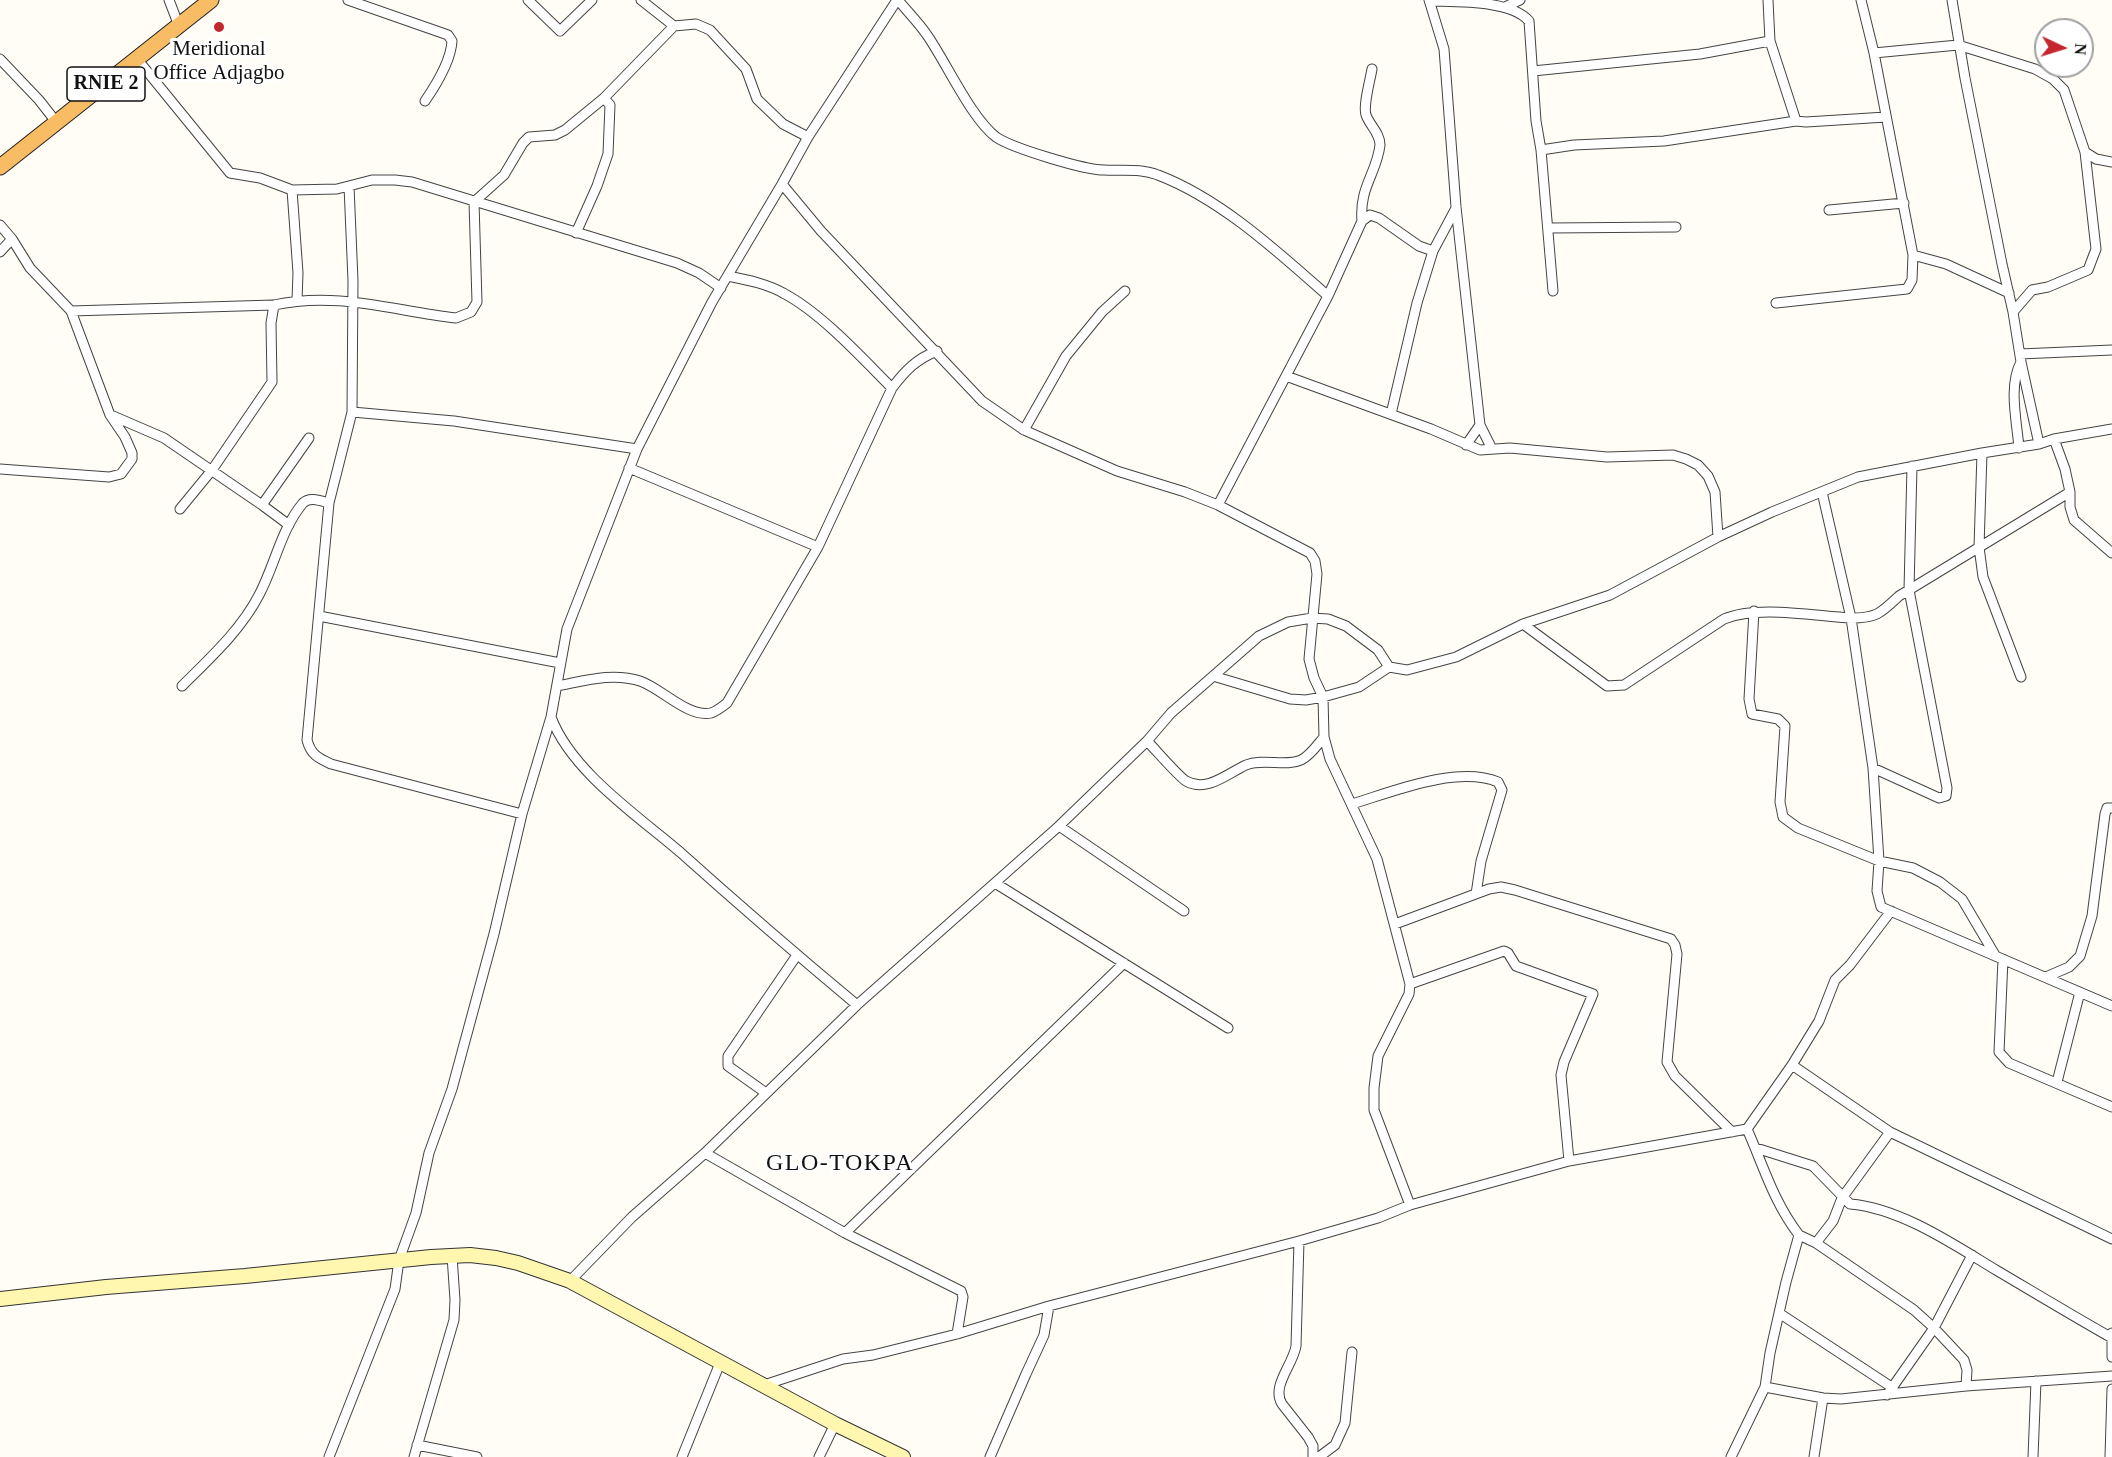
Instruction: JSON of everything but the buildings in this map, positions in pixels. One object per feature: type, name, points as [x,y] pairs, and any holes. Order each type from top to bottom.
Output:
[{"type":"highway","name":"RNIE 2","points":[[0,167],[211,0]]},
{"type":"main road","points":[[0,1299],[106,1287],[452,1256],[470,1256],[518,1263],[570,1281],[835,1424],[903,1457]]},
{"type":"street","points":[[170,0],[179,26]]},
{"type":"street","points":[[348,0],[448,35],[452,41],[452,49],[435,86],[425,101]]},
{"type":"street","points":[[528,0],[560,31],[592,0]]},
{"type":"street","points":[[641,0],[674,26]]},
{"type":"street","points":[[329,1457],[394,1289],[399,1260],[416,1213],[429,1153],[461,1058],[494,934],[522,814],[552,717],[567,629],[637,449],[712,302],[808,137],[898,0],[926,34],[982,123],[996,137],[1016,146],[1084,168],[1130,169],[1157,175],[1211,202],[1281,255],[1328,296]]},
{"type":"street","points":[[1507,6],[1520,0]]},
{"type":"street","points":[[1768,0],[1770,41],[1796,121]]},
{"type":"street","points":[[1776,303],[1907,289],[1912,280],[1912,255],[1904,203],[1862,0]]},
{"type":"street","points":[[1952,0],[1958,45],[2039,444]]},
{"type":"street","points":[[1492,449],[1480,425],[1456,207],[1444,49],[1430,1],[1486,2],[1507,6],[1524,14],[1529,21],[1536,121],[1541,150],[1554,291]]},
{"type":"street","points":[[474,201],[504,175],[529,137],[555,135],[565,130],[604,98],[674,26],[696,24],[710,30],[746,69],[757,99],[783,123],[808,137]]},
{"type":"street","points":[[1533,70],[1700,54],[1770,41]]},
{"type":"street","points":[[1874,52],[1958,45],[2035,69],[2053,78],[2064,90],[2085,152],[2096,249],[2088,270],[2048,287],[2032,290],[2013,312]]},
{"type":"street","points":[[137,58],[230,172],[260,178],[292,190],[337,189],[372,180],[412,182],[678,263],[699,273],[721,288]]},
{"type":"street","points":[[0,59],[39,100],[57,123]]},
{"type":"street","points":[[1218,505],[1328,296],[1362,221],[1361,207],[1364,192],[1380,144],[1378,135],[1365,112],[1372,69]]},
{"type":"street","points":[[576,233],[597,186],[608,154],[610,105],[604,98]]},
{"type":"street","points":[[1541,150],[1664,141],[1796,121],[1886,117]]},
{"type":"street","points":[[2085,152],[2096,159],[2112,162]]},
{"type":"street","points":[[782,184],[821,231],[982,400],[1024,430],[1117,471],[1218,505],[1310,554],[1315,561],[1317,574],[1310,659],[1314,678],[1323,697],[1324,737],[1330,759],[1377,859],[1410,984],[1409,994],[1378,1056],[1374,1088],[1374,1110],[1410,1205]]},
{"type":"street","points":[[349,186],[353,301],[352,412],[329,502],[307,740],[315,757],[331,764],[522,814]]},
{"type":"street","points":[[292,190],[298,273],[297,300]]},
{"type":"street","points":[[71,311],[274,305],[297,300],[353,301],[456,318],[471,312],[477,302],[474,201]]},
{"type":"street","points":[[1830,210],[1904,203]]},
{"type":"street","points":[[1391,414],[1417,303],[1433,251],[1456,207]]},
{"type":"street","points":[[1362,221],[1370,215],[1379,218],[1419,246],[1433,251]]},
{"type":"street","points":[[0,225],[12,239],[30,268],[71,311],[110,415],[125,437],[132,453],[132,459],[121,474],[109,477],[0,469]]},
{"type":"street","points":[[1549,228],[1676,227]]},
{"type":"street","points":[[0,252],[12,239]]},
{"type":"street","points":[[1912,255],[1946,264],[2009,293]]},
{"type":"street","points":[[728,276],[751,280],[774,288],[806,307],[892,388]]},
{"type":"street","points":[[1024,430],[1066,356],[1101,312],[1125,291]]},
{"type":"street","points":[[180,510],[212,470],[272,382],[271,323],[274,305]]},
{"type":"street","points":[[557,686],[611,676],[641,681],[687,708],[703,714],[714,712],[727,703],[818,547],[892,388],[907,369],[921,357],[936,351]]},
{"type":"street","points":[[2020,358],[2112,351]]},
{"type":"street","points":[[2019,448],[2015,372],[2020,358]]},
{"type":"street","points":[[1286,376],[1431,429],[1480,450],[1510,448],[1607,457],[1673,455],[1686,459],[1698,465],[1708,476],[1715,492],[1718,537]]},
{"type":"street","points":[[352,412],[454,422],[637,449]]},
{"type":"street","points":[[110,415],[164,438],[262,504],[289,525]]},
{"type":"street","points":[[1466,445],[1480,425]]},
{"type":"street","points":[[1213,676],[1290,699],[1306,700],[1323,697],[1359,687],[1389,667],[1407,670],[1456,657],[1523,624],[1610,595],[1718,537],[1858,477],[2112,429]]},
{"type":"street","points":[[262,504],[309,438]]},
{"type":"street","points":[[2054,440],[2065,469],[2074,520],[2112,553]]},
{"type":"street","points":[[1982,453],[1979,547],[1983,578],[2021,677]]},
{"type":"street","points":[[1873,768],[1939,798],[1946,796],[1947,788],[1910,590],[1912,466]]},
{"type":"street","points":[[630,468],[818,547]]},
{"type":"street","points":[[1822,492],[1851,618],[1873,768],[1879,861],[1878,899],[1881,907],[2112,1006]]},
{"type":"street","points":[[1523,624],[1607,686],[1624,685],[1724,619],[1734,615],[1754,611],[1865,618],[1880,614],[1899,596],[2070,492]]},
{"type":"street","points":[[182,686],[229,639],[259,596],[289,525],[305,501],[310,499],[329,502]]},
{"type":"street","points":[[1754,611],[1749,699],[1752,714],[1778,719],[1785,726],[1780,802],[1783,817],[1798,828],[1879,861],[1913,868],[1956,892],[1999,957],[1999,1052],[2009,1063],[2112,1107]]},
{"type":"street","points":[[319,616],[560,663]]},
{"type":"street","points":[[570,1281],[632,1217],[705,1153],[857,1005],[1059,826],[1147,741],[1172,713],[1259,636],[1288,622],[1312,618],[1328,619],[1347,626],[1378,650],[1389,667]]},
{"type":"street","points":[[552,717],[564,743],[582,765],[625,807],[857,1005]]},
{"type":"street","points":[[1147,741],[1186,781],[1201,784],[1213,783],[1246,765],[1258,762],[1299,761],[1306,757],[1324,737]]},
{"type":"street","points":[[1352,804],[1445,778],[1486,777],[1498,782],[1502,790],[1482,861],[1476,894]]},
{"type":"street","points":[[2046,977],[2069,967],[2080,956],[2091,916],[2105,814],[2107,808],[2112,808]]},
{"type":"street","points":[[1059,826],[1184,912]]},
{"type":"street","points":[[995,883],[1228,1028]]},
{"type":"street","points":[[1395,924],[1495,888],[1515,890],[1671,939],[1677,954],[1667,1062],[1675,1076],[1732,1132]]},
{"type":"street","points":[[764,1385],[843,1359],[873,1355],[957,1334],[1049,1306],[1299,1241],[1378,1218],[1410,1205],[1569,1161],[1747,1129],[1819,1022],[1835,980],[1891,911]]},
{"type":"street","points":[[1410,984],[1504,951],[1508,953],[1516,966],[1593,994],[1564,1062],[1562,1075],[1569,1161]]},
{"type":"street","points":[[766,1093],[728,1066],[728,1056],[797,955]]},
{"type":"street","points":[[845,1233],[1124,963]]},
{"type":"street","points":[[2056,1082],[2080,992]]},
{"type":"street","points":[[1792,1065],[1890,1132],[2112,1239]]},
{"type":"street","points":[[1747,1129],[1774,1196],[1785,1216],[1800,1235],[1816,1243],[1914,1310],[1934,1328],[1964,1360],[1966,1386]]},
{"type":"street","points":[[1816,1243],[1833,1221],[1842,1198],[1890,1132]]},
{"type":"street","points":[[1756,1148],[1813,1166],[1850,1204],[1890,1214],[1939,1236],[2112,1338]]},
{"type":"street","points":[[705,1153],[845,1233],[961,1291],[963,1298],[957,1334]]},
{"type":"street","points":[[1731,1457],[1765,1387],[1779,1313],[1800,1235]]},
{"type":"street","points":[[1299,1241],[1294,1357],[1278,1387],[1279,1399],[1313,1446],[1313,1457]]},
{"type":"street","points":[[414,1457],[453,1320],[455,1300],[452,1256]]},
{"type":"street","points":[[1890,1391],[1934,1328],[1972,1256]]},
{"type":"street","points":[[990,1457],[1044,1335],[1049,1306]]},
{"type":"street","points":[[1779,1313],[1890,1391]]},
{"type":"street","points":[[2112,1333],[2112,1357]]},
{"type":"street","points":[[1319,1457],[1335,1445],[1345,1423],[1352,1352]]},
{"type":"street","points":[[682,1457],[720,1363]]},
{"type":"street","points":[[1765,1387],[1822,1398],[1840,1399],[1890,1391],[2112,1376]]},
{"type":"street","points":[[2034,1457],[2036,1381]]},
{"type":"street","points":[[2110,1457],[2112,1389]]},
{"type":"street","points":[[1814,1457],[1822,1398]]},
{"type":"street","points":[[819,1457],[835,1424]]},
{"type":"street","points":[[417,1445],[477,1457]]},
{"type":"place","name":"Meridional Office Adjagbo","points":[[219,27]]},
{"type":"district","name":"GLO-TOKPA","points":[[840,1164]]}]
